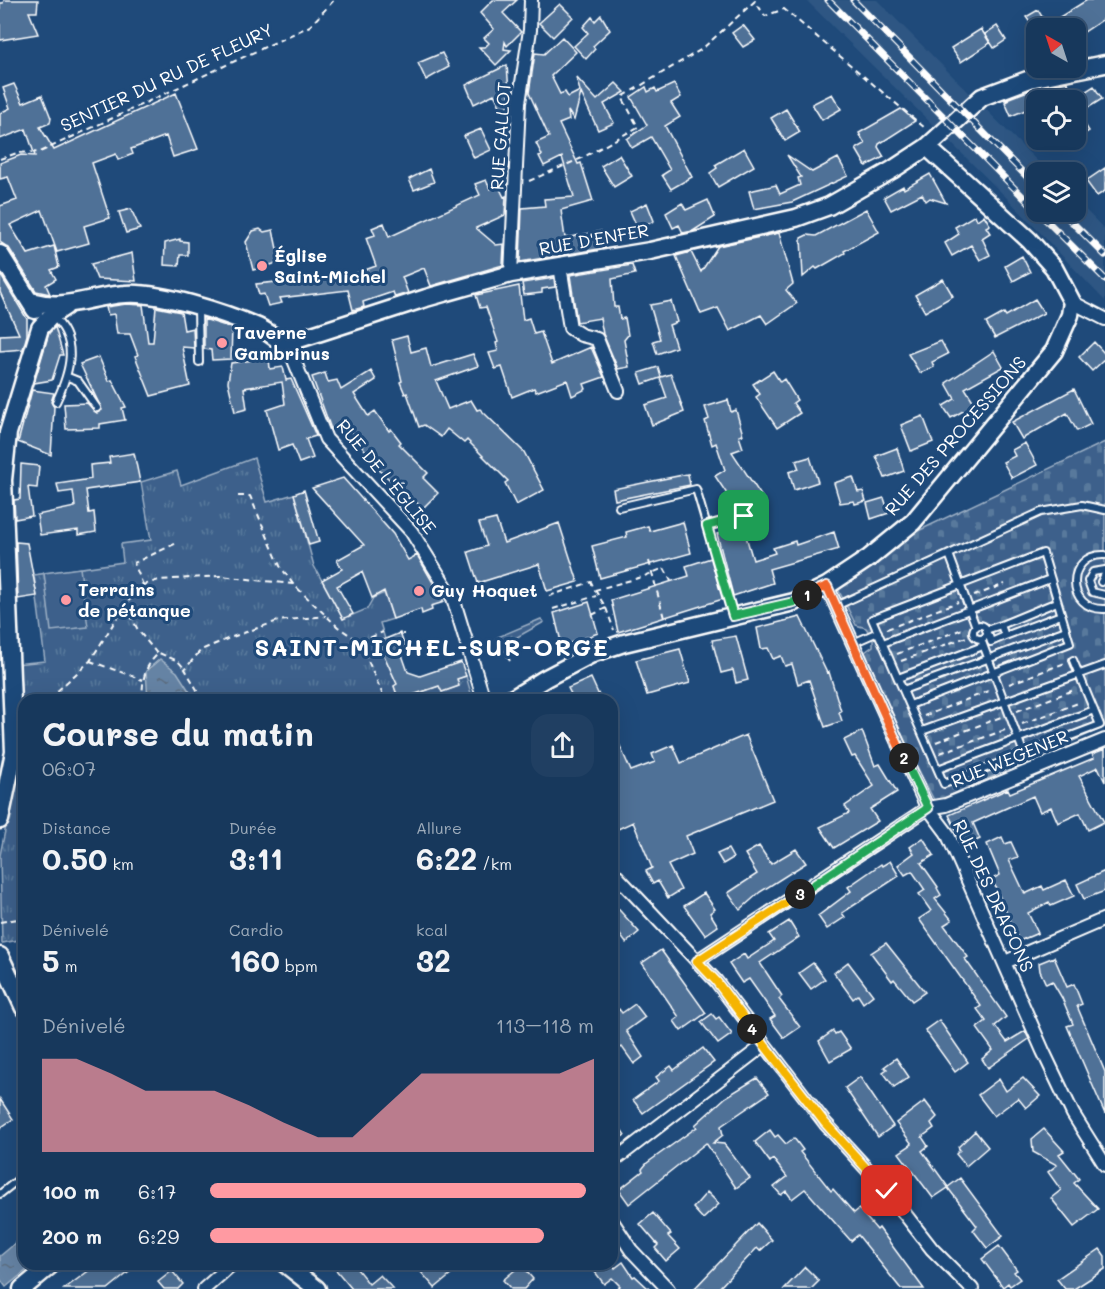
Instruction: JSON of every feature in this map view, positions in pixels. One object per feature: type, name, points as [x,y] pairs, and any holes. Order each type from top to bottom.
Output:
[{"type":"street","name":"RUE GALLOT","points":[[511,274],[519,103],[530,30],[531,0]]},
{"type":"street","name":"RUE D'ENFER","points":[[285,344],[426,298],[511,274],[650,251],[796,218],[850,195],[982,97],[1030,79],[1105,64]]},
{"type":"street","points":[[928,139],[1054,268],[1072,302],[1105,319]]},
{"type":"street","points":[[0,254],[46,322]]},
{"type":"street","points":[[560,266],[570,328],[581,336],[597,339],[618,391]]},
{"type":"street","points":[[30,301],[66,306],[124,294],[164,298],[260,327],[285,344]]},
{"type":"street","name":"RUE DES PROCESSIONS","points":[[520,694],[568,666],[619,645],[794,602],[827,586],[869,558],[913,522],[1054,351],[1070,315],[1072,302]]},
{"type":"street","points":[[0,820],[14,753],[4,679],[3,480],[8,433],[46,322],[66,306]]},
{"type":"street","name":"RUE DE L'ÉGLISE","points":[[285,344],[292,354],[326,440],[357,470],[416,537],[453,598],[482,694]]},
{"type":"street","name":"RUE DES DRAGONS","points":[[827,586],[928,808],[947,833],[1042,1051],[1073,1114],[1103,1158]]},
{"type":"street","name":"RUE WEGENER","points":[[697,961],[928,808],[946,805],[1105,740]]},
{"type":"street","points":[[618,879],[716,981],[825,1123],[887,1191],[932,1249],[972,1289]]},
{"type":"street","points":[[1005,962],[1105,919]]},
{"type":"street","points":[[0,956],[18,995]]},
{"type":"street","points":[[618,1157],[764,1045]]},
{"type":"street","points":[[618,1230],[631,1250],[668,1289]]},
{"type":"street","points":[[22,1289],[45,1270]]},
{"type":"street","points":[[204,1289],[225,1270]]},
{"type":"street","points":[[293,1270],[317,1289]]},
{"type":"lane","points":[[198,307],[199,362]]},
{"type":"lane","points":[[46,322],[62,325],[68,343],[71,366],[56,402]]},
{"type":"lane","points":[[68,377],[78,381],[97,408]]},
{"type":"lane","points":[[619,507],[696,489],[733,616]]},
{"type":"lane","points":[[836,606],[1041,512],[1082,505],[1105,510]]},
{"type":"lane","points":[[707,526],[744,516],[757,507]]},
{"type":"lane","points":[[910,705],[1070,643],[1043,553],[872,619],[903,690],[922,731],[945,784],[1100,725],[1073,660]]},
{"type":"lane","points":[[949,554],[976,627]]},
{"type":"lane","points":[[1105,555],[1091,557],[1084,561],[1078,566],[1073,581],[1074,588],[1082,602],[1095,609],[1105,609]]},
{"type":"lane","points":[[1101,582],[1105,572],[1093,572],[1088,582],[1092,592],[1105,595]]},
{"type":"lane","points":[[883,643],[1050,579]]},
{"type":"lane","points":[[898,678],[982,642],[988,633],[1001,625],[1057,602]]},
{"type":"lane","points":[[1023,754],[982,642],[977,640],[972,629],[984,624],[991,642],[1061,615]]},
{"type":"lane","points":[[1001,625],[1005,636]]},
{"type":"lane","points":[[903,690],[1066,630]]},
{"type":"lane","points":[[852,643],[878,632]]},
{"type":"lane","points":[[922,731],[1105,665]]},
{"type":"lane","points":[[938,769],[1094,710]]},
{"type":"lane","points":[[0,1194],[18,1180]]},
{"type":"path","name":"SENTIER DU RU DE FLEURY","points":[[0,159],[17,153],[40,152],[310,26],[334,0]]},
{"type":"path","points":[[515,186],[582,158],[638,127],[622,97],[702,49],[754,1],[765,16],[784,9],[928,139]]},
{"type":"path","points":[[238,496],[250,496],[280,566],[293,584],[326,616],[360,642],[382,694]]},
{"type":"path","points":[[143,585],[134,563],[177,543]]},
{"type":"path","points":[[649,561],[668,632]]},
{"type":"path","points":[[595,590],[652,574],[664,568],[671,581]]},
{"type":"path","points":[[54,694],[90,661],[125,605],[143,585],[159,580],[220,576],[293,584]]},
{"type":"path","points":[[549,596],[591,582],[606,608],[619,645]]},
{"type":"path","points":[[553,609],[597,596]]},
{"type":"path","points":[[125,605],[138,630],[158,655],[178,662],[185,669],[200,694]]},
{"type":"path","points":[[592,615],[606,608]]},
{"type":"path","points":[[185,669],[201,650],[232,637],[278,621],[326,616]]},
{"type":"path","points":[[360,642],[383,632]]},
{"type":"path","points":[[892,665],[974,634]]},
{"type":"path","points":[[496,638],[510,661]]},
{"type":"path","points":[[142,694],[143,680],[149,662],[158,655]]},
{"type":"path","points":[[916,719],[1073,660]]},
{"type":"path","points":[[90,661],[143,680]]},
{"type":"path","points":[[0,922],[18,919]]},
{"type":"shaded area","points":[[806,0],[877,0],[1038,162],[1026,162],[1026,218]]},
{"type":"shaded area","points":[[1086,210],[1105,230],[1105,301],[1030,222],[1086,222]]},
{"type":"green space","points":[[1105,442],[1105,727],[935,802],[899,731],[865,652],[873,646],[873,639],[866,628],[856,625],[838,589],[916,532]]},
{"type":"green space","points":[[254,458],[267,502],[294,494],[314,566],[343,619],[367,609],[373,598],[384,593],[393,619],[380,623],[385,639],[378,642],[397,684],[394,686],[397,694],[18,694],[18,709],[15,664],[45,661],[34,575],[123,562],[121,544],[151,540],[141,482],[177,471],[181,485]]},
{"type":"green space","name":"Terrains de pétanque","points":[[80,568],[88,627],[51,631],[44,573]]},
{"type":"green space","points":[[541,619],[544,622],[503,645],[498,637]]},
{"type":"green space","points":[[466,676],[471,694],[417,694],[439,686],[442,692],[459,686],[457,679]]},
{"type":"green space","points":[[18,768],[18,940],[2,943],[0,855]]},
{"type":"water","points":[[160,659],[177,672],[191,694],[148,694],[146,671]]},
{"type":"water","points":[[18,1241],[18,1270],[27,1270],[6,1287],[0,1279],[0,1256]]},
{"type":"building","points":[[4,0],[38,0],[37,12],[29,12],[38,34],[0,40],[0,3]]},
{"type":"building","points":[[493,0],[517,0],[503,13],[521,32],[507,46],[505,42],[504,49],[511,50],[496,65],[479,47],[485,47],[489,43],[484,38],[494,29],[480,13]]},
{"type":"building","points":[[1087,0],[1105,0],[1105,18],[1086,31],[1086,18],[1058,18]]},
{"type":"building","points":[[560,4],[573,17],[553,37],[539,23]]},
{"type":"building","points":[[1038,10],[1043,18],[1026,17]]},
{"type":"building","points":[[601,15],[610,30],[593,46],[595,49],[586,59],[574,46],[588,33],[583,27],[592,17],[595,21]]},
{"type":"building","points":[[743,25],[755,40],[743,47],[732,33]]},
{"type":"building","points":[[997,26],[1006,40],[994,48],[985,34]]},
{"type":"building","points":[[981,29],[990,43],[961,62],[951,48]]},
{"type":"building","points":[[562,37],[576,52],[551,76],[560,94],[565,92],[568,97],[580,91],[576,77],[597,100],[616,83],[625,92],[604,104],[614,123],[598,130],[581,93],[574,120],[568,111],[569,120],[559,124],[578,164],[581,163],[593,201],[561,210],[565,238],[601,231],[605,248],[520,262],[522,208],[545,206],[544,199],[574,197],[562,157],[544,166],[539,156],[542,155],[536,143],[549,137],[529,93],[535,53],[544,54]]},
{"type":"building","points":[[442,53],[449,67],[426,80],[418,63]]},
{"type":"building","points":[[507,65],[510,105],[502,110],[494,94],[474,104],[466,85]]},
{"type":"building","points":[[1067,82],[1072,90],[1030,90]]},
{"type":"building","points":[[14,84],[23,103],[42,95],[51,118],[50,123],[40,127],[54,150],[176,93],[198,149],[173,157],[166,136],[131,149],[133,154],[118,160],[116,154],[92,163],[110,218],[84,226],[89,243],[57,252],[42,210],[10,225],[28,254],[54,246],[59,267],[51,270],[56,279],[46,285],[50,294],[36,291],[9,248],[0,242],[0,206],[17,200],[8,177],[0,179],[0,163],[21,155],[35,156],[26,129],[0,139],[0,113],[10,108],[3,88]]},
{"type":"building","points":[[674,84],[681,97],[671,103],[680,117],[665,126],[692,177],[671,189],[662,175],[670,170],[651,137],[632,148],[627,139],[647,125],[631,97],[646,87],[648,92],[655,88],[657,92]]},
{"type":"building","points":[[1094,86],[1102,99],[1086,109],[1086,91]]},
{"type":"building","points":[[1026,92],[1026,110],[1011,116],[1005,102],[1009,100],[1004,100]]},
{"type":"building","points":[[832,94],[841,109],[822,120],[812,104]]},
{"type":"building","points":[[786,109],[800,132],[785,141],[771,118]]},
{"type":"building","points":[[901,109],[915,121],[879,144],[878,147],[884,157],[866,166],[856,149],[865,144],[859,133]]},
{"type":"building","points":[[481,129],[491,150],[474,158],[464,136]]},
{"type":"building","points":[[744,148],[754,166],[718,187],[710,173],[717,168],[715,165]]},
{"type":"building","points":[[619,155],[632,176],[614,187],[601,166]]},
{"type":"building","points":[[787,155],[812,172],[838,158],[848,176],[792,202],[754,209],[749,191],[776,185],[780,194],[800,185],[798,178],[801,177]]},
{"type":"building","points":[[1105,168],[1105,191],[1097,196],[1086,181]]},
{"type":"building","points":[[429,169],[434,182],[414,190],[409,179]]},
{"type":"building","points":[[930,174],[946,203],[930,198],[926,201],[922,194],[891,210],[884,197]]},
{"type":"building","points":[[486,180],[490,189],[498,185],[504,197],[506,196],[505,215],[476,228],[496,245],[504,244],[503,265],[431,286],[424,268],[402,277],[408,293],[395,297],[393,292],[363,302],[364,307],[353,310],[348,290],[280,298],[282,303],[268,306],[264,294],[259,295],[256,284],[351,275],[376,266],[366,238],[375,235],[372,228],[384,223],[389,237],[480,195],[475,184]]},
{"type":"building","points":[[708,200],[715,217],[693,231],[683,233],[679,225],[673,228],[666,213],[682,203],[686,210]]},
{"type":"building","points":[[647,203],[654,221],[638,229],[630,211]]},
{"type":"building","points":[[131,209],[140,229],[126,233],[119,212]]},
{"type":"building","points":[[866,209],[879,232],[817,269],[815,267],[803,277],[801,238],[807,235],[816,236]]},
{"type":"building","points":[[975,215],[977,220],[984,215],[990,225],[986,227],[990,233],[982,238],[990,255],[980,260],[971,245],[952,256],[945,243],[959,234],[955,227]]},
{"type":"building","points":[[260,229],[264,232],[273,230],[277,249],[280,248],[284,261],[253,270],[246,242],[253,231]]},
{"type":"building","points":[[779,233],[793,284],[786,290],[797,303],[767,324],[761,315],[730,331],[718,308],[701,314],[676,256],[691,252],[701,272],[718,246]]},
{"type":"building","points":[[180,239],[180,241],[188,242],[188,255],[180,255],[179,266],[164,265],[165,243]]},
{"type":"building","points":[[132,253],[136,281],[97,279],[91,264]]},
{"type":"building","points":[[1022,256],[1030,272],[1013,281],[1005,266]]},
{"type":"building","points":[[632,265],[635,274],[612,279],[614,307],[618,307],[620,319],[625,318],[628,335],[624,340],[629,367],[618,369],[603,334],[600,318],[577,322],[570,275]]},
{"type":"building","points":[[0,274],[27,319],[27,335],[23,349],[0,351],[0,335],[19,334],[0,292]]},
{"type":"building","points":[[554,278],[555,287],[542,289],[542,293],[524,295],[522,283]]},
{"type":"building","points":[[943,279],[953,296],[925,312],[915,295]]},
{"type":"building","points":[[519,286],[523,320],[529,318],[534,334],[541,332],[552,364],[591,347],[604,377],[584,384],[586,389],[572,396],[567,380],[536,392],[534,388],[512,397],[502,367],[495,369],[489,353],[498,351],[496,343],[498,342],[486,307],[480,308],[476,295]]},
{"type":"building","points":[[1035,299],[1044,313],[995,338],[986,323],[1004,313],[1006,316]]},
{"type":"building","points":[[671,301],[677,322],[669,325],[676,347],[657,354],[653,341],[660,339],[650,305]]},
{"type":"building","points":[[126,304],[143,305],[148,342],[153,342],[156,307],[181,312],[184,330],[193,328],[194,348],[182,347],[190,386],[151,396],[135,356],[138,355],[130,334],[117,334],[114,314],[108,315],[106,307]]},
{"type":"building","name":"Taverne Gambrinus","points":[[204,319],[232,328],[231,359],[212,360],[211,350],[204,349]]},
{"type":"building","points":[[55,327],[63,355],[60,355],[52,380],[34,383],[49,333]]},
{"type":"building","points":[[407,336],[411,352],[426,348],[431,367],[473,354],[478,366],[436,381],[448,409],[471,400],[477,410],[480,409],[524,452],[544,490],[516,505],[505,483],[508,481],[467,440],[464,443],[447,429],[441,437],[424,425],[419,427],[407,393],[405,394],[400,382],[402,381],[392,340]]},
{"type":"building","points":[[941,341],[948,354],[932,362],[934,367],[920,373],[908,354]]},
{"type":"building","points":[[1094,342],[1105,354],[1105,359],[1092,371],[1079,357]]},
{"type":"building","points":[[994,351],[1003,367],[965,388],[977,407],[951,418],[943,406],[955,399],[946,383]]},
{"type":"building","points":[[99,357],[109,381],[112,380],[126,407],[122,408],[125,420],[100,424],[100,428],[66,429],[64,404],[87,403],[97,413],[102,410],[80,364]]},
{"type":"building","points":[[269,358],[270,369],[283,367],[286,380],[291,379],[316,436],[306,439],[313,458],[299,463],[292,445],[278,450],[267,410],[285,404],[282,382],[244,388],[247,409],[235,412],[228,382],[231,363]]},
{"type":"building","points":[[658,367],[661,377],[671,374],[684,412],[652,425],[645,405],[667,398],[660,378],[643,384],[639,373]]},
{"type":"building","points":[[371,371],[376,380],[354,394],[368,416],[375,411],[389,431],[391,429],[401,442],[399,444],[428,473],[423,478],[438,493],[423,508],[381,472],[344,421],[331,429],[312,377],[325,373],[328,382],[337,380],[341,390]]},
{"type":"building","points":[[773,371],[780,382],[784,379],[797,400],[793,403],[800,413],[777,428],[756,397],[760,394],[753,384]]},
{"type":"building","points":[[1074,389],[1091,424],[1077,431],[1067,413],[1022,439],[1012,422]]},
{"type":"building","points":[[32,390],[54,393],[51,402],[54,407],[51,455],[18,442]]},
{"type":"building","points":[[728,400],[731,412],[736,410],[743,435],[739,436],[743,448],[732,452],[762,497],[739,512],[715,476],[725,470],[716,443],[712,445],[705,421],[709,419],[705,407]]},
{"type":"building","points":[[923,416],[933,442],[911,451],[901,425]]},
{"type":"building","points":[[1025,443],[1037,465],[1012,478],[1003,462],[1015,456],[1012,450]]},
{"type":"building","points":[[897,448],[904,471],[885,478],[876,456]]},
{"type":"building","points":[[134,453],[140,482],[86,490],[89,513],[94,512],[96,532],[78,535],[78,530],[40,535],[37,515],[75,507],[73,491],[59,493],[57,484],[91,479],[90,465],[110,463],[109,457]]},
{"type":"building","points":[[810,457],[818,482],[794,490],[789,472],[799,469],[796,461]]},
{"type":"building","points":[[21,464],[39,466],[37,488],[28,487],[32,516],[15,519],[14,500],[20,499]]},
{"type":"building","points":[[688,474],[690,485],[615,500],[613,489]]},
{"type":"building","points":[[853,477],[858,492],[863,491],[866,501],[855,504],[854,501],[840,503],[834,483]]},
{"type":"building","points":[[343,478],[393,534],[408,560],[417,555],[444,602],[431,606],[432,610],[422,614],[421,609],[393,619],[384,591],[372,598],[362,572],[337,586],[353,614],[343,619],[322,580],[342,569],[337,560],[364,545],[312,488]]},
{"type":"building","points":[[304,490],[319,542],[309,545],[294,494]]},
{"type":"building","points":[[884,498],[889,513],[871,519],[867,503]]},
{"type":"building","points":[[496,519],[504,543],[559,523],[578,582],[547,591],[539,564],[478,583],[468,552],[487,546],[479,523]]},
{"type":"building","points":[[683,522],[691,553],[600,578],[592,546],[627,537],[626,532],[648,526],[650,531]]},
{"type":"building","points":[[743,526],[753,560],[775,553],[773,548],[795,541],[796,545],[834,532],[839,549],[769,569],[773,583],[733,596],[717,534]]},
{"type":"building","points":[[16,542],[27,543],[37,596],[18,599]]},
{"type":"building","points":[[711,558],[723,599],[618,632],[611,600],[689,576],[686,566]]},
{"type":"building","points":[[589,602],[598,633],[562,646],[554,613]]},
{"type":"building","points":[[800,617],[827,673],[829,672],[841,711],[839,712],[842,721],[825,727],[809,680],[798,684],[792,664],[785,666],[781,656],[773,659],[768,648],[761,649],[757,628]]},
{"type":"building","points":[[400,633],[405,647],[400,649],[408,672],[420,676],[461,662],[466,676],[457,679],[459,686],[442,692],[439,686],[416,694],[397,694],[394,686],[397,684],[378,642]]},
{"type":"building","points":[[736,636],[748,680],[736,683],[733,670],[721,673],[712,640]]},
{"type":"building","points":[[680,649],[690,683],[647,695],[636,660]]},
{"type":"building","points":[[591,678],[598,694],[571,694],[568,688]]},
{"type":"building","points":[[862,731],[875,766],[880,764],[897,792],[870,809],[878,821],[834,848],[820,827],[849,813],[845,806],[874,786],[855,756],[852,757],[844,740]]},
{"type":"building","points":[[746,735],[773,800],[686,836],[693,854],[668,865],[681,890],[668,898],[658,881],[653,884],[646,871],[652,868],[633,822],[618,829],[618,742],[631,771],[655,762],[652,754],[673,745],[681,763]]},
{"type":"building","points":[[1105,749],[1105,782],[1098,767],[1079,776],[1104,822],[1088,830],[1080,813],[1058,823],[1051,807],[1040,812],[1033,796],[973,823],[980,839],[964,846],[949,815],[1008,789],[1010,793],[1094,758],[1092,754]]},
{"type":"building","points":[[1002,837],[1005,844],[1011,842],[1018,857],[1009,860],[1025,894],[1042,886],[1044,890],[1066,880],[1074,896],[1051,906],[1049,902],[1028,913],[1038,933],[1019,941],[992,879],[1000,875],[987,844]]},
{"type":"building","points":[[923,838],[934,855],[921,863],[938,887],[941,895],[935,899],[952,920],[944,925],[968,957],[965,959],[1006,1017],[995,1026],[1007,1042],[1025,1031],[1029,1039],[988,1068],[982,1059],[993,1050],[977,1028],[986,1021],[977,1009],[981,1006],[919,919],[931,911],[919,894],[925,890],[912,871],[905,875],[898,865],[914,853],[910,847]]},
{"type":"building","points":[[759,846],[771,864],[796,849],[806,863],[760,892],[740,910],[728,893],[757,874],[745,854]]},
{"type":"building","points":[[728,849],[733,858],[723,864],[717,854]]},
{"type":"building","points":[[890,861],[899,876],[842,913],[845,917],[827,929],[818,916],[851,891],[848,887],[881,864],[882,866]]},
{"type":"building","points":[[1105,871],[1105,891],[1084,899],[1077,884]]},
{"type":"building","points":[[704,893],[715,909],[710,913],[718,926],[705,935],[684,906]]},
{"type":"building","points":[[618,909],[639,932],[626,943],[618,932]]},
{"type":"building","points":[[789,921],[799,937],[760,963],[782,996],[779,999],[800,1027],[784,1038],[770,1019],[775,1016],[749,979],[742,983],[729,964],[744,954],[747,959],[774,941],[769,934]]},
{"type":"building","points":[[886,943],[925,992],[912,1001],[894,979],[892,981],[871,953]]},
{"type":"building","points":[[661,950],[706,1013],[681,1031],[674,1021],[679,1017],[642,963]]},
{"type":"building","points":[[1054,957],[1067,987],[1074,984],[1082,1004],[1077,1006],[1105,1072],[1105,1114],[1067,1026],[1073,1024],[1062,998],[1052,981],[1046,984],[1040,971],[1039,963]]},
{"type":"building","points":[[848,962],[873,995],[863,1003],[858,995],[853,999],[834,973]]},
{"type":"building","points":[[813,963],[825,979],[811,989],[799,973]]},
{"type":"building","points":[[635,1004],[645,1017],[626,1031],[643,1057],[634,1064],[622,1047],[618,1050],[618,1010],[622,1013]]},
{"type":"building","points":[[712,1014],[716,1019],[719,1017],[732,1034],[718,1044],[701,1022]]},
{"type":"building","points":[[939,1020],[968,1062],[955,1072],[925,1030]]},
{"type":"building","points":[[833,1031],[835,1034],[839,1032],[851,1049],[830,1061],[819,1041]]},
{"type":"building","points":[[703,1048],[714,1062],[643,1113],[633,1100],[659,1081],[656,1077],[671,1066],[674,1070]]},
{"type":"building","points":[[896,1058],[909,1077],[894,1087],[883,1072],[887,1069],[884,1067]]},
{"type":"building","points":[[860,1077],[893,1126],[878,1137],[845,1088]]},
{"type":"building","points":[[757,1078],[769,1093],[721,1126],[723,1135],[713,1143],[724,1144],[750,1178],[736,1188],[706,1143],[629,1204],[619,1190],[643,1171],[647,1163],[697,1127],[695,1125],[726,1097]]},
{"type":"building","points":[[1023,1078],[1040,1096],[1026,1108],[1018,1098],[994,1116],[978,1095],[999,1079],[1006,1091]]},
{"type":"building","points":[[0,1099],[13,1119],[0,1128]]},
{"type":"building","points":[[925,1101],[937,1117],[931,1123],[934,1128],[922,1137],[928,1146],[922,1151],[948,1187],[960,1178],[1003,1236],[987,1248],[973,1230],[977,1226],[948,1188],[933,1198],[899,1153],[912,1144],[896,1123]]},
{"type":"building","points":[[618,1125],[625,1135],[618,1139]]},
{"type":"building","points":[[1044,1129],[1064,1151],[1059,1154],[1079,1179],[1074,1183],[1098,1209],[1074,1227],[1051,1198],[1061,1190],[1048,1172],[1057,1165],[1033,1152],[1032,1139]]},
{"type":"building","points":[[770,1130],[775,1137],[778,1135],[786,1144],[794,1138],[803,1150],[800,1152],[831,1191],[833,1189],[854,1213],[859,1209],[877,1230],[879,1228],[924,1289],[901,1289],[858,1235],[851,1241],[805,1189],[792,1199],[786,1191],[781,1195],[774,1187],[787,1177],[773,1159],[770,1162],[755,1142]]},
{"type":"building","points":[[975,1131],[988,1147],[966,1166],[956,1154],[960,1150],[958,1147]]},
{"type":"building","points":[[707,1192],[719,1204],[703,1219],[693,1208]]},
{"type":"building","points":[[653,1213],[671,1234],[668,1236],[680,1249],[666,1261],[655,1248],[658,1245],[640,1224]]},
{"type":"building","points":[[757,1223],[772,1240],[760,1251],[757,1248],[718,1289],[694,1289]]},
{"type":"building","points":[[999,1246],[1017,1270],[1014,1272],[1020,1279],[1010,1286],[1008,1283],[1003,1287],[982,1259]]},
{"type":"building","points":[[1100,1249],[1105,1256],[1105,1269],[1074,1289],[1065,1289],[1057,1279]]},
{"type":"building","points":[[623,1262],[633,1277],[635,1276],[649,1289],[616,1289],[620,1286],[612,1278],[604,1284],[594,1270],[618,1270],[618,1266]]},
{"type":"building","points":[[805,1267],[819,1281],[811,1289],[784,1289]]},
{"type":"building","points":[[90,1270],[132,1270],[108,1289],[64,1289]]},
{"type":"building","points":[[336,1270],[358,1270],[369,1284],[380,1275],[393,1289],[352,1289]]},
{"type":"building","points":[[424,1270],[448,1270],[452,1274],[435,1288],[421,1272]]},
{"type":"building","points":[[515,1270],[525,1270],[533,1279],[524,1289],[511,1289],[503,1280]]},
{"type":"building","points":[[172,1271],[183,1284],[178,1289],[164,1289],[158,1282]]},
{"type":"railway","points":[[828,0],[1026,200]]},
{"type":"railway","points":[[853,0],[1026,176]]},
{"type":"railway","points":[[1048,222],[1105,279]]},
{"type":"railway","points":[[1072,222],[1105,255]]},
{"type":"place","name":"Église Saint-Michel","points":[[262,266]]},
{"type":"place","name":"Taverne Gambrinus","points":[[222,343]]},
{"type":"place","name":"Guy Hoquet","points":[[419,591]]},
{"type":"place","name":"Terrains de pétanque","points":[[66,600]]},
{"type":"district","name":"SAINT-MICHEL-SUR-ORGE","points":[[432,648]]},
{"type":"route","points":[[744,516],[707,526],[733,616],[794,602],[827,586],[889,727],[928,808],[697,961],[716,981],[825,1123],[887,1191]]}]
